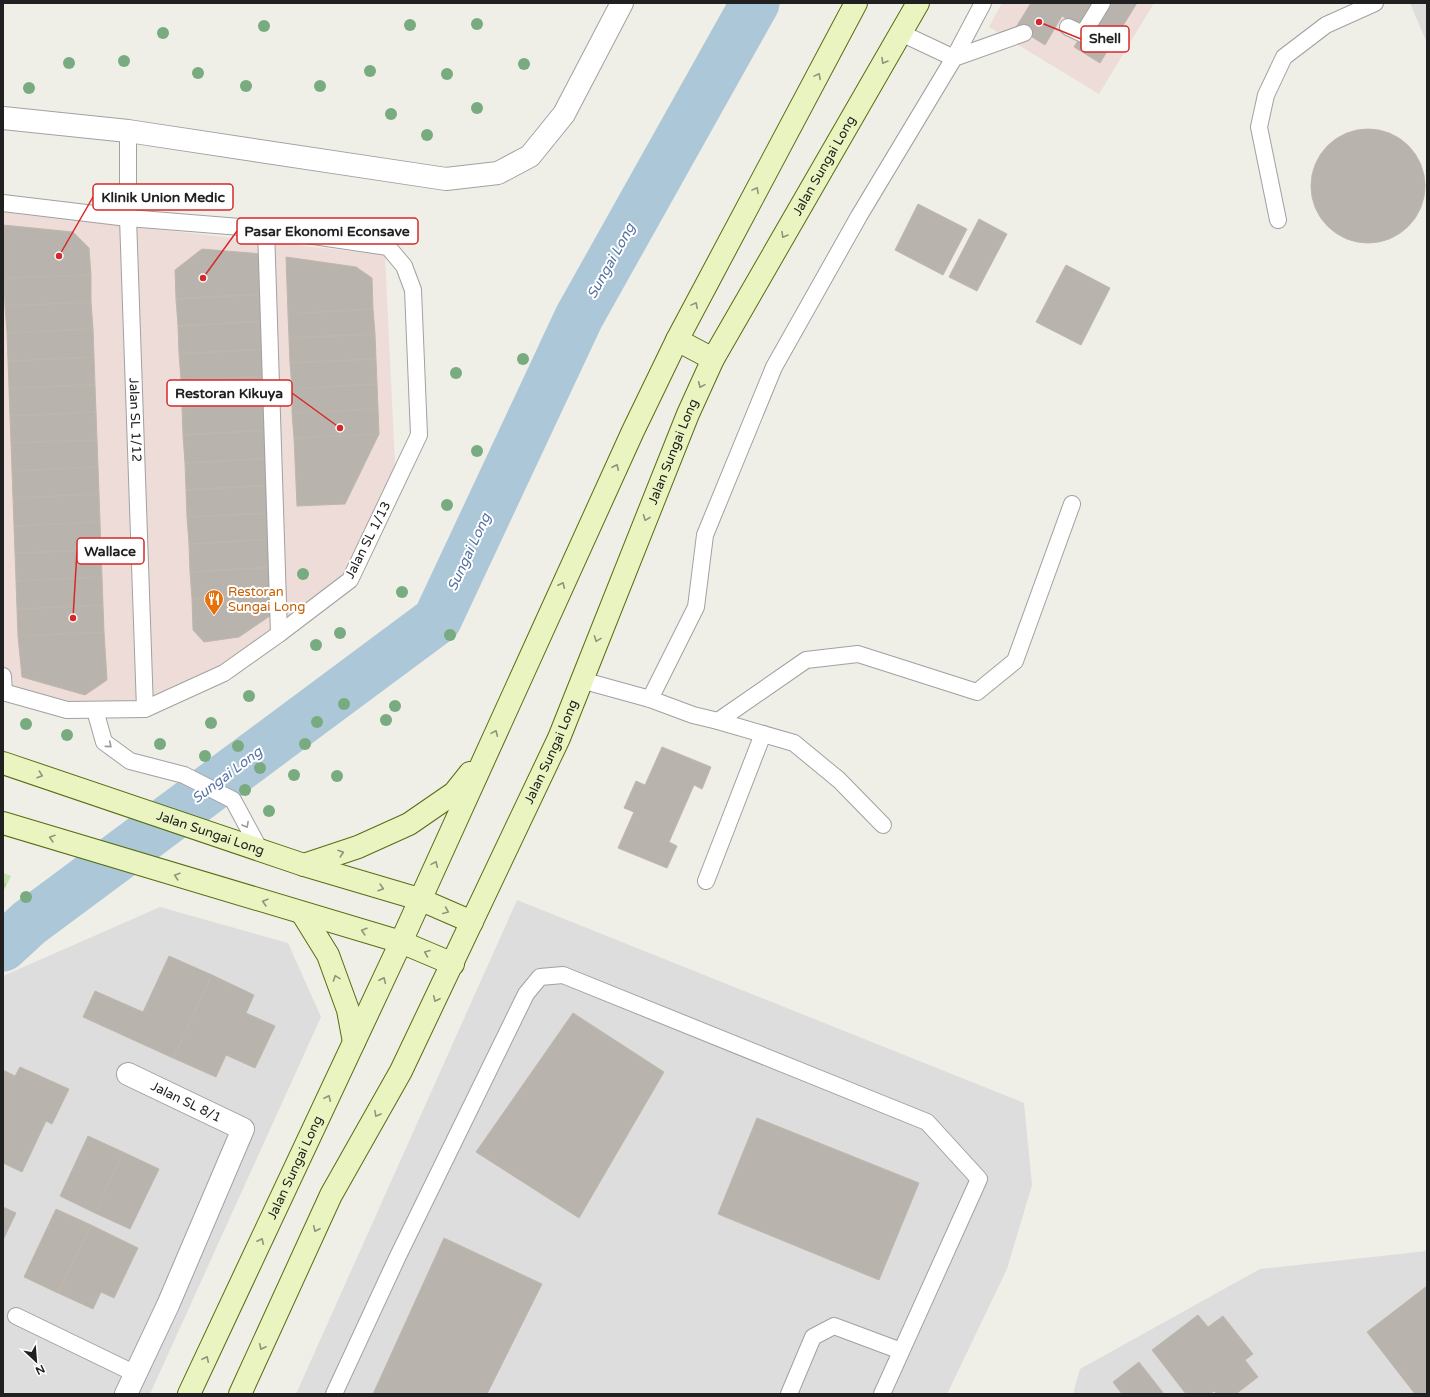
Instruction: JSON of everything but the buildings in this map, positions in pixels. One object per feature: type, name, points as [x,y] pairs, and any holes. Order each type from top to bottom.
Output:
[{"type":"street","points":[[3,118],[128,131],[446,179],[498,173],[530,156],[564,114],[622,3]]},
{"type":"street","name":"Jalan Sungai Long","points":[[189,1394],[401,942],[633,431],[677,340],[856,3]]},
{"type":"street","name":"Jalan Sungai Long","points":[[240,1394],[332,1195],[401,1071],[559,738],[688,414],[713,359],[918,3]]},
{"type":"street","points":[[677,340],[713,359]]},
{"type":"street","points":[[304,865],[358,847],[409,824],[454,793],[486,752]]},
{"type":"street","name":"Jalan Sungai Long","points":[[3,763],[304,865],[419,900],[472,922]]},
{"type":"street","points":[[11,826],[401,942],[453,964]]},
{"type":"street","points":[[302,913],[328,955],[348,1010],[354,1042]]},
{"type":"street","name":"Jalan SL 8/1","points":[[128,1074],[243,1129],[136,1374]]},
{"type":"street","points":[[126,1394],[136,1374]]},
{"type":"lane","points":[[650,699],[696,606],[705,535],[774,367],[859,216],[954,58],[983,3]]},
{"type":"lane","points":[[1068,26],[1082,34],[1102,3]]},
{"type":"lane","points":[[1278,220],[1259,127],[1266,95],[1284,58],[1326,25],[1375,3]]},
{"type":"lane","points":[[901,32],[954,58],[1024,33]]},
{"type":"lane","name":"Jalan SL 1/12","points":[[128,131],[128,218],[145,709]]},
{"type":"lane","name":"Jalan SL 1/13","points":[[3,203],[128,218],[266,229],[388,247],[404,266],[413,290],[419,435],[350,580],[279,634],[224,673],[145,709]]},
{"type":"lane","points":[[266,229],[279,634]]},
{"type":"lane","points":[[718,721],[806,660],[858,654],[977,692],[1015,661],[1072,504]]},
{"type":"lane","points":[[3,676],[3,692],[67,710],[145,709]]},
{"type":"lane","points":[[581,680],[650,699],[693,715],[794,743],[839,780],[883,825]]},
{"type":"lane","points":[[95,710],[104,742],[130,761],[184,775],[233,800],[260,850]]},
{"type":"lane","points":[[706,881],[763,734]]},
{"type":"lane","points":[[334,1394],[398,1256],[526,994],[540,977],[563,975],[927,1122],[979,1179],[882,1394]]},
{"type":"lane","points":[[16,1316],[136,1374]]},
{"type":"lane","points":[[789,1394],[813,1337],[834,1326],[901,1351]]},
{"type":"shaded area","points":[[1002,3],[1154,3],[1099,94],[989,27]]},
{"type":"shaded area","points":[[1410,3],[1427,3],[1427,43]]},
{"type":"shaded area","points":[[3,212],[385,255],[395,466],[346,576],[223,665],[135,703],[68,702],[3,683]]},
{"type":"shaded area","points":[[517,900],[1024,1103],[1032,1185],[1007,1269],[947,1394],[296,1394]]},
{"type":"shaded area","points":[[160,907],[288,943],[321,1017],[150,1394],[3,1394],[3,976]]},
{"type":"shaded area","points":[[1427,1251],[1427,1394],[1073,1394],[1080,1369],[1260,1269]]},
{"type":"green space","points":[[3,873],[11,876],[3,892]]},
{"type":"waterway","name":"Sungai Long","points":[[3,947],[29,923],[437,620],[579,317],[755,3]]},
{"type":"place","name":"Shell","points":[[1039,22]]},
{"type":"place","name":"Klinik Union Medic","points":[[59,256]]},
{"type":"place","name":"Pasar Ekonomi Econsave","points":[[203,278]]},
{"type":"place","name":"Restoran Kikuya","points":[[340,428]]},
{"type":"place","name":"Restoran Sungai Long","points":[[214,616]]},
{"type":"place","name":"Wallace","points":[[73,618]]}]
